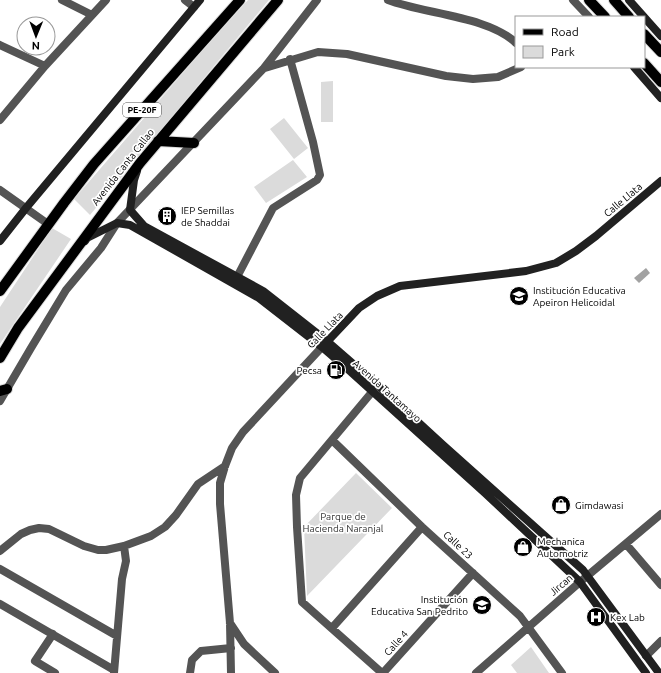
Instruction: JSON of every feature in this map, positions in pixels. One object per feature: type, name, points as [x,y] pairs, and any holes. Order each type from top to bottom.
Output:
[{"type":"main road","name":"Avenida Canta Callao","points":[[0,291],[48,224],[94,164],[240,0]]},
{"type":"main road","name":"Avenida Canta Callao","points":[[0,358],[18,328],[140,163],[278,0]]},
{"type":"main road","points":[[589,0],[604,16]]},
{"type":"main road","points":[[614,0],[628,16]]},
{"type":"main road","points":[[645,35],[661,52]]},
{"type":"main road","points":[[645,63],[661,82]]},
{"type":"main road","points":[[158,141],[194,142]]},
{"type":"street","points":[[62,0],[92,15]]},
{"type":"street","points":[[0,120],[45,66],[106,0]]},
{"type":"street","points":[[186,0],[194,7]]},
{"type":"street","points":[[0,241],[200,0]]},
{"type":"street","points":[[0,402],[4,390],[66,290],[101,248],[117,224],[264,68],[318,0]]},
{"type":"street","points":[[388,0],[475,22],[495,29],[510,37],[515,42]]},
{"type":"street","points":[[573,0],[588,16]]},
{"type":"street","points":[[629,0],[643,16]]},
{"type":"street","points":[[645,18],[661,36]]},
{"type":"street","points":[[0,45],[45,66]]},
{"type":"street","points":[[264,68],[290,59],[318,52],[347,54],[446,76],[473,79],[498,77],[519,68]]},
{"type":"street","points":[[237,277],[273,208],[316,180],[320,175],[313,142],[290,59]]},
{"type":"street","points":[[635,68],[661,98]]},
{"type":"street","points":[[0,105],[8,109]]},
{"type":"street","points":[[130,210],[134,180],[140,163]]},
{"type":"street","name":"Calle Llata","points":[[231,673],[230,623],[220,504],[220,483],[232,448],[242,432],[359,308],[377,296],[400,286],[526,271],[556,263],[576,251],[596,236],[661,181]]},
{"type":"street","points":[[0,190],[48,224]]},
{"type":"street","name":"Avenida Tantamayo","points":[[130,210],[144,226],[263,291],[325,344],[382,389],[583,570],[659,673]]},
{"type":"street","points":[[67,261],[87,238],[117,224]]},
{"type":"street","name":"Avenida Tantamayo","points":[[117,224],[130,225],[259,298],[325,344],[372,392],[485,493],[580,582],[646,673]]},
{"type":"street","points":[[372,392],[300,478],[296,495],[297,527],[302,602],[382,673]]},
{"type":"street","name":"Calle 23","points":[[332,440],[422,527],[520,616],[562,673]]},
{"type":"street","points":[[0,551],[21,534],[39,528],[49,529],[84,546],[98,550],[106,550],[124,546],[151,536],[165,528],[198,484],[225,466]]},
{"type":"street","name":"Jircan","points":[[476,673],[580,582],[661,514]]},
{"type":"street","points":[[332,628],[422,527]]},
{"type":"street","points":[[626,544],[661,584]]},
{"type":"street","points":[[0,604],[53,634],[114,672],[122,579],[126,561],[124,546]]},
{"type":"street","points":[[0,569],[116,636]]},
{"type":"street","name":"Calle 4","points":[[382,673],[473,573]]},
{"type":"street","points":[[230,623],[244,644],[275,673]]},
{"type":"street","points":[[53,634],[35,661],[55,673]]},
{"type":"street","points":[[646,656],[661,641]]},
{"type":"street","points":[[190,673],[192,660],[201,651],[231,648]]},
{"type":"green space","points":[[248,0],[269,0],[90,215],[74,199]]},
{"type":"green space","points":[[333,81],[333,122],[321,122],[321,82]]},
{"type":"green space","points":[[284,118],[308,148],[294,159],[270,129]]},
{"type":"green space","points":[[293,160],[307,177],[266,203],[254,187]]},
{"type":"green space","points":[[52,228],[71,239],[0,344],[0,307]]},
{"type":"green space","name":"Parque de Hacienda Naranjal","points":[[356,473],[392,508],[307,596],[304,527]]},
{"type":"green space","points":[[531,647],[549,673],[517,673],[511,665]]},
{"type":"shaded area","points":[[646,268],[650,273],[639,283],[634,278]]},
{"type":"place","name":"IEP Semillas de Shaddai","points":[[167,216]]},
{"type":"place","name":"Institución Educativa Apeiron Helicoidal","points":[[519,296]]},
{"type":"place","name":"Pecsa","points":[[336,370]]},
{"type":"place","name":"Gimdawasi","points":[[561,505]]},
{"type":"place","name":"Mechanica Automotriz","points":[[523,547]]},
{"type":"place","name":"Institución Educativa San Pedrito","points":[[482,605]]},
{"type":"place","name":"Kex Lab","points":[[596,617]]}]
